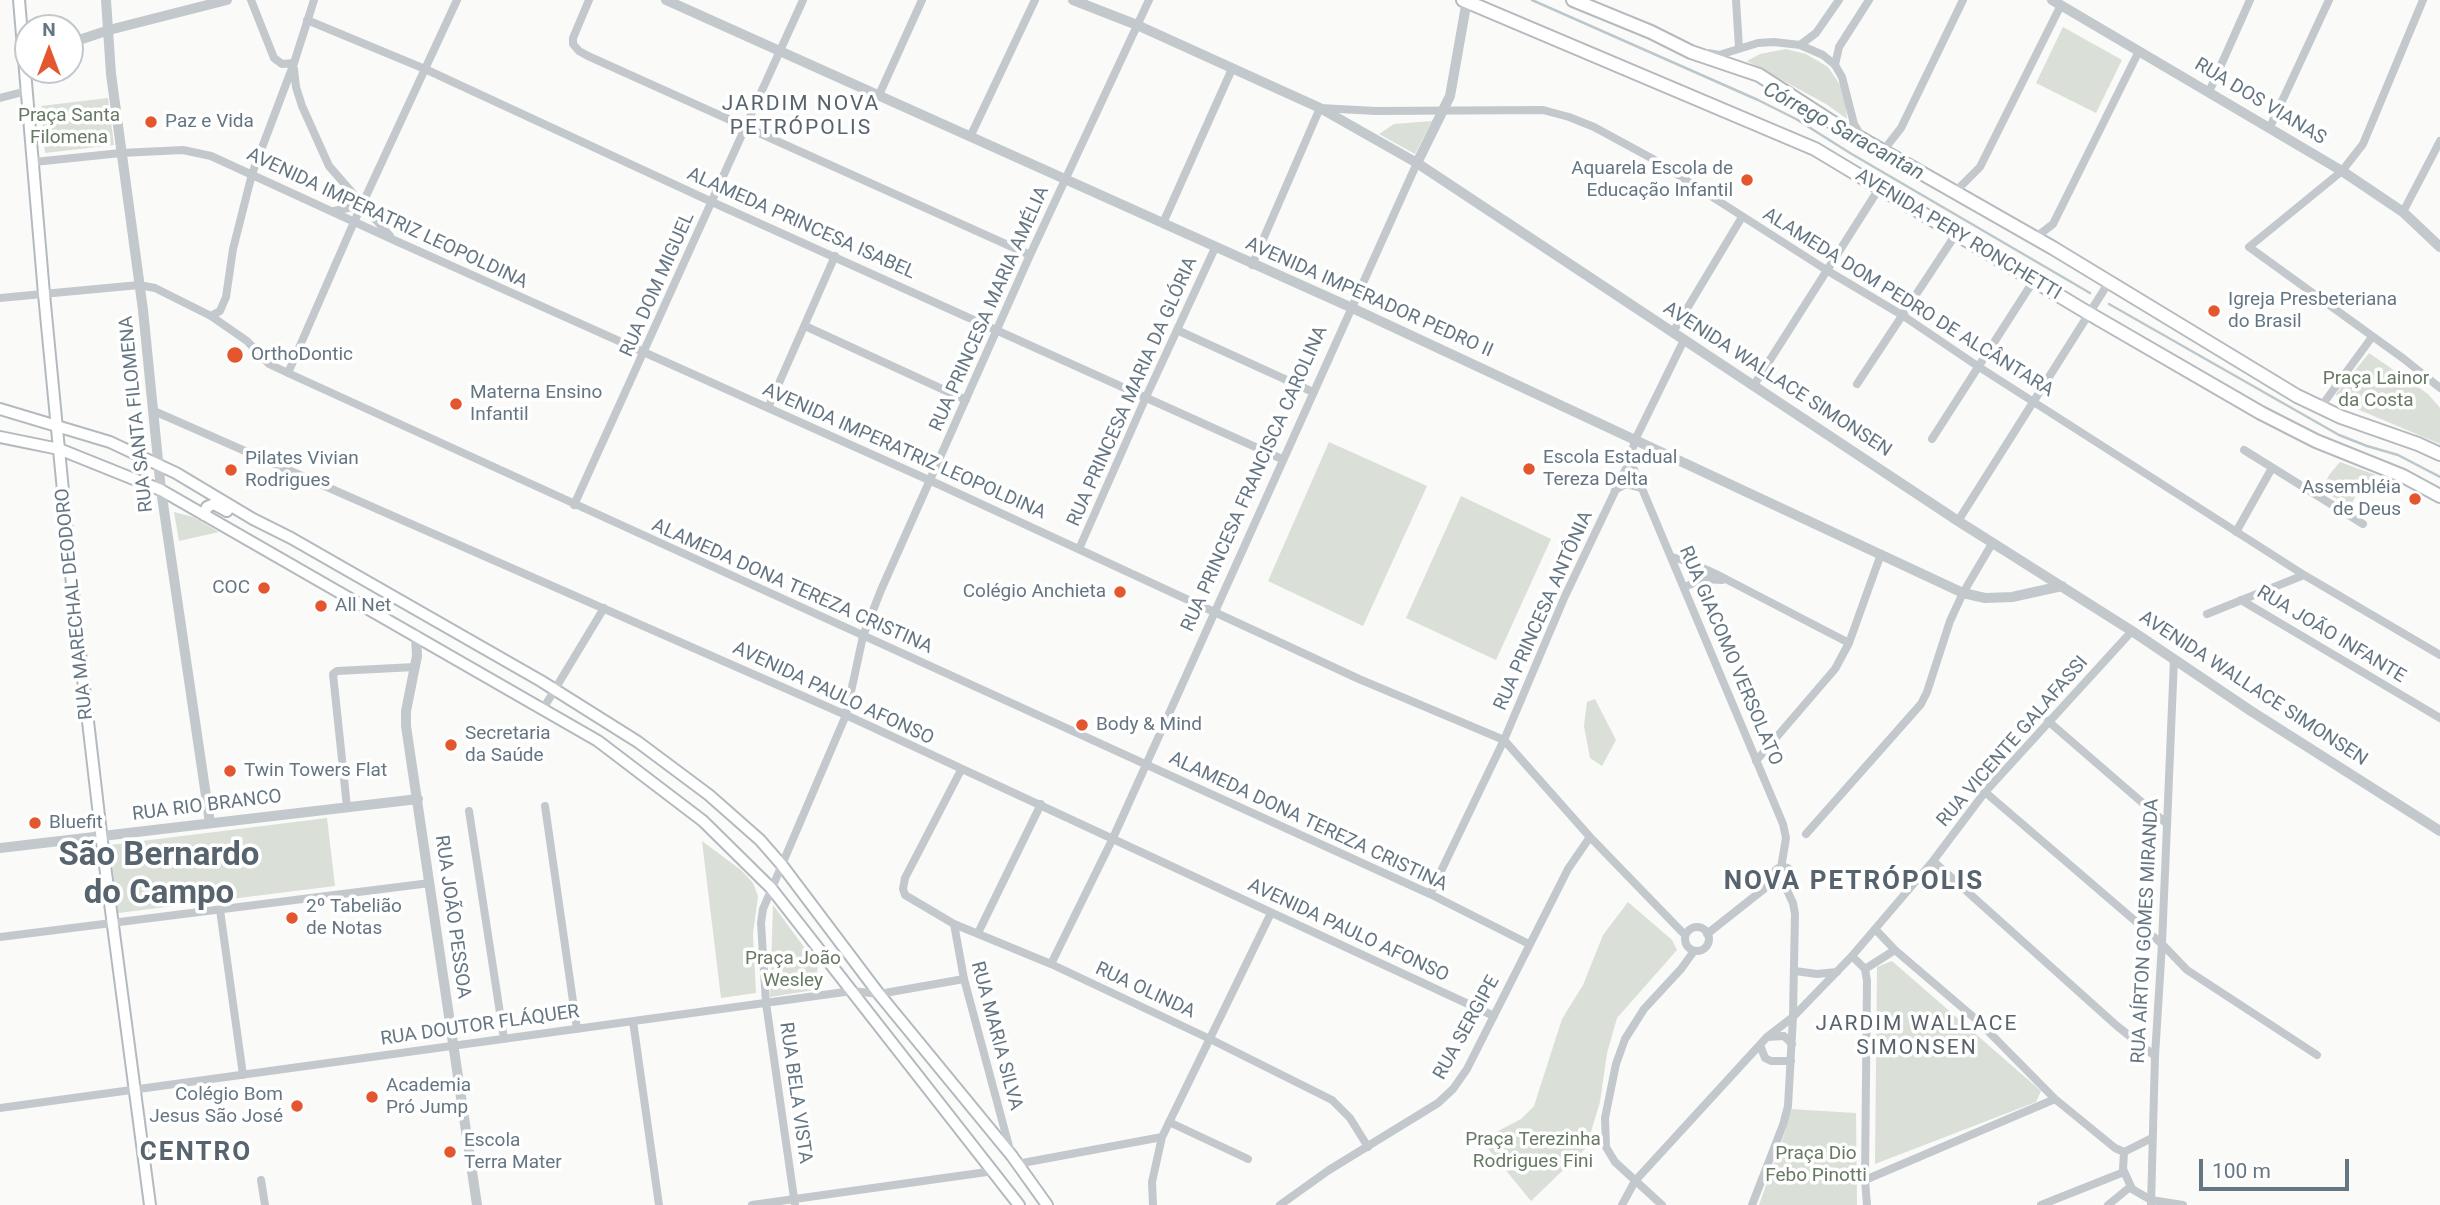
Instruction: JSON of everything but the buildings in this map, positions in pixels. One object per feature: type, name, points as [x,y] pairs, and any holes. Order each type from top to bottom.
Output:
[{"type":"main road","name":"AVENIDA PERY RONCHETTI","points":[[1573,0],[1651,32],[1691,52],[1759,75],[1877,148],[2035,238],[2106,287],[2320,408],[2440,454]]},
{"type":"main road","name":"AVENIDA PERY RONCHETTI","points":[[1465,1],[1804,144],[2034,280],[2093,309],[2277,422],[2326,446],[2411,480],[2440,496]]},
{"type":"main road","name":"RUA MARECHAL DEODORO","points":[[27,84],[72,584],[150,1205]]},
{"type":"main road","points":[[0,409],[110,442],[158,463],[555,689],[638,742],[709,795],[760,840],[781,863],[878,994],[1014,1160],[1046,1205]]},
{"type":"main road","points":[[0,437],[59,449],[161,490],[598,741],[703,821],[771,888],[1019,1205]]},
{"type":"main road","points":[[204,515],[207,507],[214,504],[243,518],[253,519]]},
{"type":"street","name":"RUA SANTA FILOMENA","points":[[106,0],[121,153],[154,411],[161,490],[210,823]]},
{"type":"street","points":[[84,38],[227,0]]},
{"type":"street","points":[[251,0],[274,58],[282,64],[294,63]]},
{"type":"street","points":[[211,316],[220,311],[226,297],[233,249],[252,174],[294,63],[314,0]]},
{"type":"street","points":[[288,373],[354,222],[457,0]]},
{"type":"street","points":[[589,0],[573,38],[573,44],[579,51],[1030,255]]},
{"type":"street","name":"AVENIDA IMPERADOR PEDRO II","points":[[666,0],[1350,307],[1963,593],[1985,598],[2005,598],[2062,586]]},
{"type":"street","name":"RUA DOM MIGUEL","points":[[574,505],[803,0]]},
{"type":"street","points":[[879,95],[922,0]]},
{"type":"street","points":[[971,135],[1034,0]]},
{"type":"street","name":"AVENIDA WALLACE SIMONSEN","points":[[1073,0],[1137,25],[1320,108],[1417,163],[1958,521],[2133,631],[2251,711],[2440,831]]},
{"type":"street","name":"RUA PRINCESA MARIA AMÉLIA","points":[[781,863],[846,715],[863,636],[928,481],[1149,0]]},
{"type":"street","points":[[1736,0],[1739,48]]},
{"type":"street","points":[[1800,45],[1822,26],[1839,0]]},
{"type":"street","points":[[1835,65],[1839,47],[1869,0]]},
{"type":"street","points":[[1877,148],[1901,128],[1963,0]]},
{"type":"street","points":[[2209,92],[2250,0]]},
{"type":"street","points":[[2270,127],[2329,0]]},
{"type":"street","points":[[2423,0],[2363,144],[2342,171],[2249,247],[2439,386]]},
{"type":"street","name":"RUA PRINCESA FRANCISCA CAROLINA","points":[[1051,964],[1113,838],[1350,307],[1445,109],[1450,96],[1465,1]]},
{"type":"street","points":[[1955,192],[1980,167],[2056,2]]},
{"type":"street","name":"RUA DOS VIANAS","points":[[2056,2],[2342,171],[2403,212],[2440,247]]},
{"type":"street","name":"ALAMEDA PRINCESA ISABEL","points":[[307,20],[425,69],[712,202],[1282,459]]},
{"type":"street","name":"AVENIDA PERY RONCHETTI","points":[[1651,32],[1712,54],[1724,54],[1739,48],[1774,42],[1800,45],[1822,55],[1835,65],[1846,88],[1854,124],[1862,137],[1877,148]]},
{"type":"street","points":[[2035,238],[2053,224],[2139,51]]},
{"type":"street","points":[[294,63],[296,87],[302,107],[322,155],[336,176],[396,241]]},
{"type":"street","points":[[1163,223],[1232,69]]},
{"type":"street","points":[[0,98],[27,91]]},
{"type":"street","points":[[1252,265],[1320,108]]},
{"type":"street","name":"ALAMEDA DOM PEDRO DE ALCÂNTARA","points":[[1320,108],[1376,111],[1543,110],[1594,127],[1653,159],[1828,271],[1902,314],[1979,367],[2304,575],[2440,654]]},
{"type":"street","points":[[2403,212],[2440,141]]},
{"type":"street","name":"AVENIDA IMPERATRIZ LEOPOLDINA","points":[[34,162],[121,153],[194,152],[211,156],[1079,549],[1359,679],[1504,740],[1590,837],[1685,936]]},
{"type":"street","points":[[1754,385],[1880,187]]},
{"type":"street","points":[[333,211],[362,205]]},
{"type":"street","points":[[1673,332],[1742,217]]},
{"type":"street","points":[[1857,384],[1956,234]]},
{"type":"street","name":"RUA PRINCESA MARIA DA GLÓRIA","points":[[1079,549],[1215,248]]},
{"type":"street","points":[[768,408],[835,256]]},
{"type":"street","points":[[1932,439],[2034,280]]},
{"type":"street","name":"ALAMEDA DONA TEREZA CRISTINA","points":[[0,298],[139,285],[155,288],[211,316],[247,341],[269,364],[1430,894],[1529,944]]},
{"type":"street","points":[[1958,521],[2106,287]]},
{"type":"street","points":[[805,326],[966,400]]},
{"type":"street","points":[[1177,330],[1313,392]]},
{"type":"street","points":[[2320,408],[2372,337]]},
{"type":"street","name":"RUA PRINCESA ANTÔNIA","points":[[1430,894],[1504,740],[1564,596],[1684,340]]},
{"type":"street","name":"AVENIDA PAULO AFONSO","points":[[154,411],[846,715],[1494,1016]]},
{"type":"street","points":[[2244,450],[2363,524]]},
{"type":"street","name":"RUA GIACOMO VERSOLATO","points":[[1630,460],[1785,831],[1781,867]]},
{"type":"street","points":[[2236,532],[2272,468]]},
{"type":"street","points":[[1615,490],[1626,484],[1642,488]]},
{"type":"street","points":[[1806,834],[1921,704],[1950,621],[1993,542]]},
{"type":"street","points":[[1756,761],[1835,669],[1849,643],[1881,554]]},
{"type":"street","points":[[1672,557],[1733,583],[1849,643]]},
{"type":"street","points":[[2207,614],[2304,575]]},
{"type":"street","points":[[1685,587],[1706,578],[1733,583]]},
{"type":"street","name":"RUA JOÃO INFANTE","points":[[2241,600],[2440,718]]},
{"type":"street","points":[[543,709],[604,608]]},
{"type":"street","name":"RUA VICENTE GALAFASSI","points":[[1767,1037],[1793,1017],[1852,956],[1933,861],[1985,792],[2133,631]]},
{"type":"street","name":"RUA JOÃO PESSOA","points":[[416,635],[415,667],[405,719],[477,1205]]},
{"type":"street","name":"RUA AÍRTON GOMES MIRANDA","points":[[2151,1203],[2155,1056],[2174,659]]},
{"type":"street","points":[[347,807],[333,674],[337,671],[415,667]]},
{"type":"street","points":[[2048,721],[2167,824]]},
{"type":"street","name":"RUA OLINDA","points":[[961,770],[905,878],[905,895],[954,924],[1051,964],[1210,1039],[1338,1104],[1368,1147]]},
{"type":"street","points":[[1985,792],[2162,944],[2197,978],[2317,1055]]},
{"type":"street","name":"RUA RIO BRANCO","points":[[0,848],[418,799]]},
{"type":"street","points":[[978,933],[1041,804]]},
{"type":"street","points":[[545,806],[578,1029]]},
{"type":"street","points":[[469,811],[503,1039]]},
{"type":"street","name":"RUA SERGIPE","points":[[1280,1205],[1329,1170],[1438,1103],[1453,1089],[1494,1016],[1568,869],[1590,837]]},
{"type":"street","points":[[1933,861],[2117,1026],[2155,1056]]},
{"type":"street","name":"RUA BELA VISTA","points":[[781,863],[761,923],[766,1003],[794,1202]]},
{"type":"street","points":[[1781,867],[1787,868],[1792,875],[1790,883],[1785,886],[1778,885],[1774,880],[1774,874],[1781,867]]},
{"type":"street","points":[[1707,934],[1774,880]]},
{"type":"street","points":[[0,937],[430,883]]},
{"type":"street","points":[[1752,1205],[1788,1106],[1795,915],[1785,886]]},
{"type":"street","points":[[220,910],[243,1075]]},
{"type":"street","points":[[1153,1205],[1152,1182],[1162,1137],[1271,913]]},
{"type":"street","name":"RUA MARIA SILVA","points":[[954,924],[964,979],[1014,1160]]},
{"type":"street","points":[[1693,951],[1685,943],[1685,936],[1690,929],[1698,928],[1707,934]]},
{"type":"street","points":[[1875,929],[1895,950],[1978,1021],[2055,1099],[2115,1148],[2124,1152]]},
{"type":"street","points":[[1662,1205],[1615,1163],[1605,1141],[1605,1118],[1616,1064],[1625,1039],[1636,1020],[1693,951],[1701,950],[1707,945],[1707,934]]},
{"type":"street","points":[[1866,969],[1895,950]]},
{"type":"street","points":[[1852,956],[1866,969],[1867,1205]]},
{"type":"street","points":[[1795,971],[1817,974],[1837,972]]},
{"type":"street","name":"RUA DOUTOR FLÁQUER","points":[[0,1108],[852,991],[878,994],[964,979]]},
{"type":"street","points":[[633,1021],[659,1205]]},
{"type":"street","points":[[1622,1205],[1635,1181],[1767,1037],[1784,1036],[1792,1044]]},
{"type":"street","points":[[1760,1045],[1765,1058],[1770,1061],[1777,1063],[1791,1060]]},
{"type":"street","points":[[1865,1180],[2055,1099]]},
{"type":"street","points":[[1169,1122],[1248,1160]]},
{"type":"street","points":[[1014,1160],[1162,1137]]},
{"type":"street","points":[[2124,1152],[2152,1138]]},
{"type":"street","points":[[2124,1152],[2122,1163],[2130,1187],[2151,1203],[2183,1205]]},
{"type":"street","points":[[752,1205],[794,1202],[994,1171]]},
{"type":"street","points":[[2043,1205],[2124,1172]]},
{"type":"street","points":[[261,1180],[265,1205]]},
{"type":"street","points":[[2108,1205],[2130,1187]]},
{"type":"green space","points":[[2063,27],[2122,60],[2096,113],[2036,83]]},
{"type":"green space","points":[[1786,49],[1806,54],[1828,67],[1845,92],[1847,119],[1826,104],[1747,61],[1760,54]]},
{"type":"green space","name":"Praça Santa Filomena","points":[[108,98],[114,145],[45,153],[41,106]]},
{"type":"green space","points":[[1432,121],[1415,154],[1379,134],[1394,124]]},
{"type":"green space","name":"Praça Lainor da Costa","points":[[2369,353],[2428,394],[2440,408],[2440,444],[2338,401],[2336,394]]},
{"type":"green space","points":[[1329,442],[1427,486],[1363,626],[1268,581]]},
{"type":"green space","points":[[2340,462],[2376,475],[2360,486],[2351,506],[2322,491],[2329,475]]},
{"type":"green space","points":[[1461,496],[1551,539],[1496,660],[1406,618]]},
{"type":"green space","points":[[174,512],[193,517],[219,532],[179,541]]},
{"type":"green space","points":[[1595,699],[1616,740],[1602,766],[1590,758],[1584,726],[1587,702]]},
{"type":"green space","points":[[327,818],[335,886],[118,913],[110,845]]},
{"type":"green space","points":[[702,841],[741,870],[753,883],[758,896],[753,934],[756,993],[721,998]]},
{"type":"green space","name":"Praça Terezinha Rodrigues Fini","points":[[1628,902],[1672,940],[1677,950],[1617,1018],[1607,1053],[1600,1102],[1586,1148],[1531,1201],[1481,1140],[1521,1119],[1534,1106],[1562,1019],[1583,985],[1603,935]]},
{"type":"green space","name":"Praça João Wesley","points":[[773,905],[818,966],[814,990],[770,997]]},
{"type":"green space","points":[[1892,961],[2041,1091],[2036,1102],[1875,1164],[1877,967]]},
{"type":"green space","name":"Praça Dio Febo Pinotti","points":[[1789,1109],[1856,1113],[1857,1205],[1759,1205],[1786,1129]]},
{"type":"waterway","name":"Córrego Saracantan","points":[[1532,0],[1796,119],[2090,293]]},
{"type":"waterway","name":"Córrego Saracantan","points":[[2109,304],[2339,435],[2398,455],[2440,477]]},
{"type":"place","name":"Paz e Vida","points":[[151,122]]},
{"type":"place","name":"Aquarela Escola de Educação Infantil","points":[[1747,180]]},
{"type":"place","name":"Igreja Presbeteriana do Brasil","points":[[2214,311]]},
{"type":"place","name":"OrthoDontic","points":[[235,355]]},
{"type":"place","name":"Materna Ensino Infantil","points":[[456,404]]},
{"type":"place","name":"Escola Estadual Tereza Delta","points":[[1529,469]]},
{"type":"place","name":"Pilates Vivian Rodrigues","points":[[231,470]]},
{"type":"place","name":"Assembléia de Deus","points":[[2415,499]]},
{"type":"place","name":"COC","points":[[264,588]]},
{"type":"place","name":"Colégio Anchieta","points":[[1120,592]]},
{"type":"place","name":"All Net","points":[[321,606]]},
{"type":"place","name":"Body & Mind","points":[[1082,725]]},
{"type":"place","name":"Secretaria da Saúde","points":[[451,745]]},
{"type":"place","name":"Twin Towers Flat","points":[[230,771]]},
{"type":"place","name":"Bluefit","points":[[35,823]]},
{"type":"place","name":"2º Tabelião de Notas","points":[[292,918]]},
{"type":"place","name":"Academia Pró Jump","points":[[372,1097]]},
{"type":"place","name":"Colégio Bom Jesus São José","points":[[297,1106]]},
{"type":"place","name":"Escola Terra Mater","points":[[450,1152]]},
{"type":"district","name":"JARDIM NOVA PETRÓPOLIS","points":[[801,117]]},
{"type":"district","name":"São Bernardo do Campo","points":[[159,876]]},
{"type":"district","name":"NOVA PETRÓPOLIS","points":[[1854,882]]},
{"type":"district","name":"JARDIM WALLACE SIMONSEN","points":[[1917,1037]]},
{"type":"district","name":"CENTRO","points":[[196,1153]]}]
